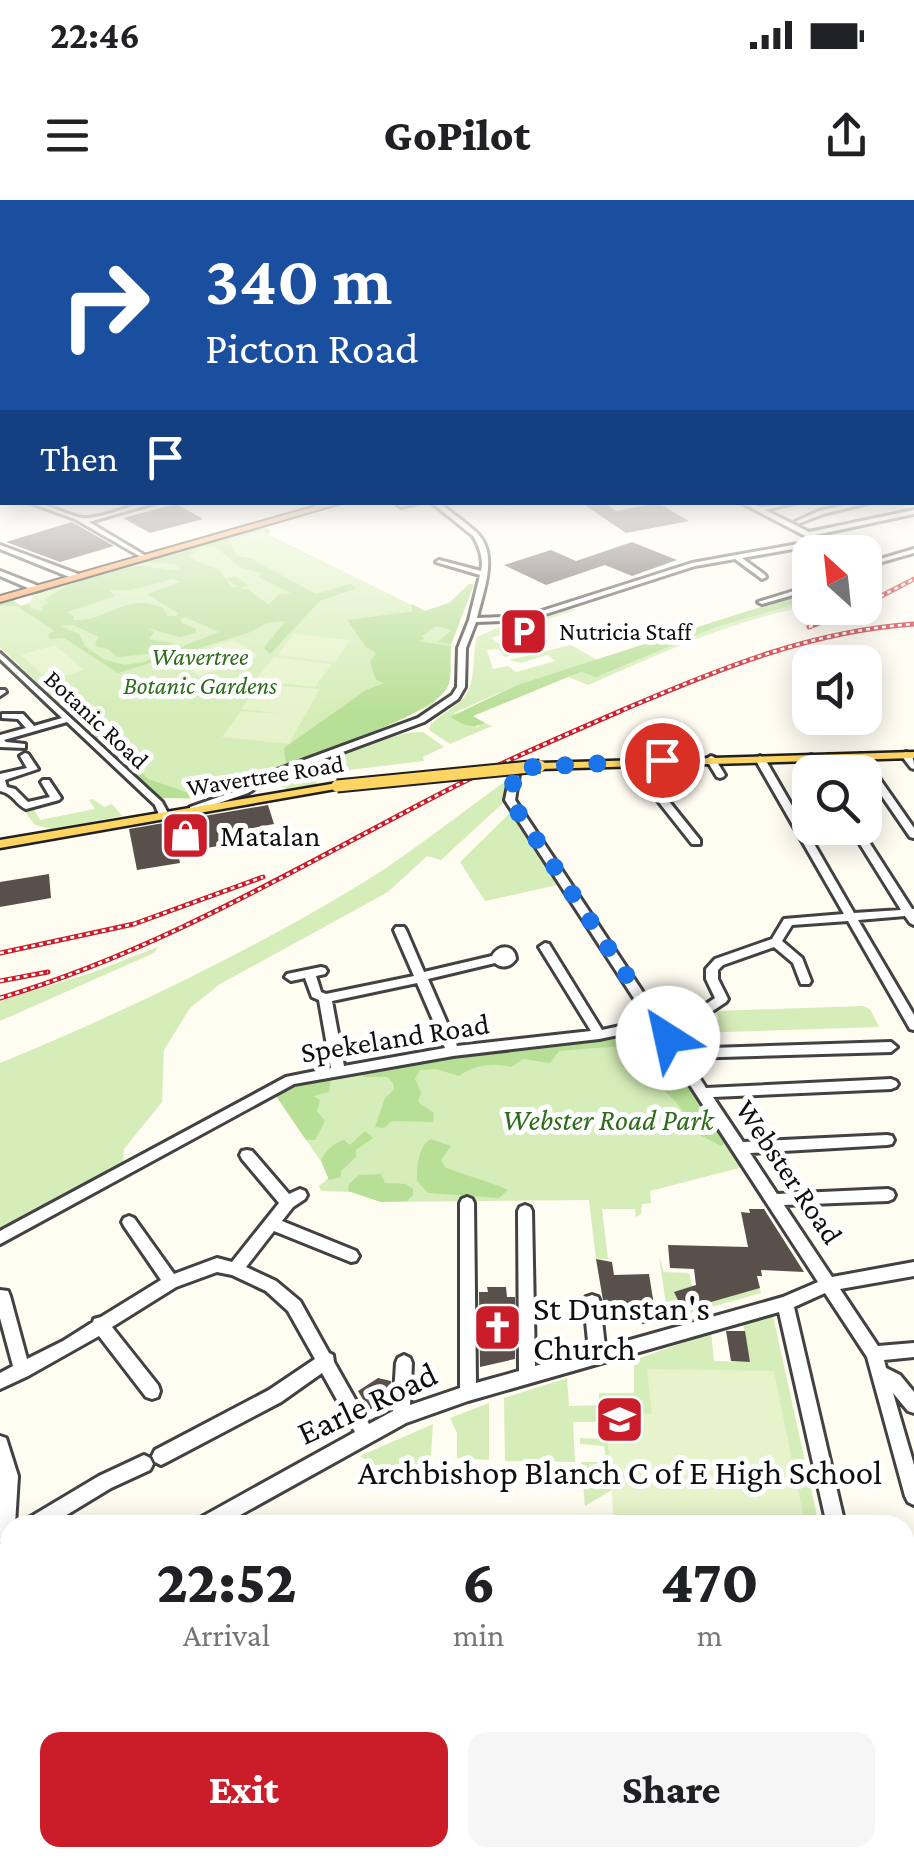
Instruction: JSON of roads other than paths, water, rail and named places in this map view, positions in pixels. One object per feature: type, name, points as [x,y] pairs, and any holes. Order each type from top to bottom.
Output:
[{"type":"highway","points":[[37,588],[130,560]]},
{"type":"highway","points":[[0,597],[137,560]]},
{"type":"main road","name":"Wavertree Road","points":[[0,844],[190,810],[272,789],[515,773],[540,766],[792,758]]},
{"type":"main road","name":"Wavertree Road","points":[[882,758],[911,759]]},
{"type":"street","points":[[33,560],[75,576]]},
{"type":"street","points":[[248,795],[287,770],[422,720],[442,708],[461,686],[462,648],[484,574],[480,560]]},
{"type":"street","points":[[471,624],[527,618],[716,560]]},
{"type":"street","points":[[740,560],[762,577]]},
{"type":"street","points":[[439,562],[484,574]]},
{"type":"street","points":[[0,573],[37,588]]},
{"type":"street","points":[[765,599],[792,592]]},
{"type":"street","name":"Botanic Road","points":[[0,654],[159,804],[164,815]]},
{"type":"street","points":[[2,719],[20,716],[32,730]]},
{"type":"street","points":[[1,783],[26,806],[58,801],[24,751],[2,745],[0,740],[66,720]]},
{"type":"street","points":[[711,759],[720,775]]},
{"type":"street","points":[[760,759],[914,1026]]},
{"type":"street","points":[[637,761],[642,775],[696,842]]},
{"type":"street","points":[[272,789],[287,770]]},
{"type":"street","name":"Webster Road","points":[[515,773],[510,800],[874,1354],[914,1496]]},
{"type":"street","points":[[1,783],[39,775]]},
{"type":"street","points":[[882,788],[914,834]]},
{"type":"street","points":[[866,845],[912,916]]},
{"type":"street","points":[[805,982],[798,961],[776,942],[788,922],[799,918],[912,916]]},
{"type":"street","points":[[400,930],[453,1051]]},
{"type":"street","name":"Spekeland Road","points":[[0,1238],[281,1084],[453,1051],[599,1035],[702,1013],[722,999],[712,979],[712,969],[719,962],[776,942]]},
{"type":"street","points":[[546,946],[599,1035]]},
{"type":"street","points":[[291,977],[315,972],[316,994],[324,998],[496,958]]},
{"type":"street","points":[[324,998],[338,1072]]},
{"type":"street","points":[[678,1054],[891,1047]]},
{"type":"street","points":[[704,1093],[891,1084]]},
{"type":"street","points":[[740,1148],[887,1140]]},
{"type":"street","points":[[235,1269],[294,1199],[247,1155]]},
{"type":"street","points":[[773,1200],[888,1195]]},
{"type":"street","points":[[466,1203],[468,1393]]},
{"type":"street","points":[[525,1211],[528,1377]]},
{"type":"street","points":[[129,1222],[171,1282]]},
{"type":"street","points":[[274,1224],[351,1256]]},
{"type":"street","points":[[0,1381],[171,1282],[200,1268],[217,1265],[235,1269],[285,1296],[327,1360],[366,1435]]},
{"type":"street","name":"Earle Road","points":[[222,1515],[401,1416],[468,1393],[786,1303],[831,1284],[914,1270]]},
{"type":"street","points":[[2,1296],[22,1371]]},
{"type":"street","points":[[592,1302],[598,1357]]},
{"type":"street","points":[[786,1303],[834,1515]]},
{"type":"street","points":[[100,1324],[152,1391]]},
{"type":"street","points":[[874,1354],[914,1350]]},
{"type":"street","points":[[50,1515],[105,1482],[275,1396],[327,1360]]},
{"type":"street","points":[[401,1416],[404,1363]]},
{"type":"street","points":[[879,1373],[894,1381],[914,1405]]},
{"type":"street","points":[[0,1444],[9,1476],[6,1515]]},
{"type":"railway","points":[[882,596],[914,579]]},
{"type":"railway","points":[[0,998],[113,958],[167,934],[481,773],[666,692],[805,643],[914,624]]},
{"type":"railway","points":[[809,627],[814,625]]},
{"type":"railway","points":[[0,953],[134,924],[263,877]]},
{"type":"railway","points":[[0,981],[48,972]]},
{"type":"place","name":"Nutricia Staff","points":[[524,631]]},
{"type":"place","name":"Matalan","points":[[185,836]]},
{"type":"place","name":"St Dunstan's Church","points":[[498,1328]]},
{"type":"place","name":"Archbishop Blanch C of E High School","points":[[620,1420]]},
{"type":"park label","name":"Wavertree Botanic Gardens","points":[[200,670]]},
{"type":"park label","name":"Webster Road Park","points":[[608,1120]]}]
